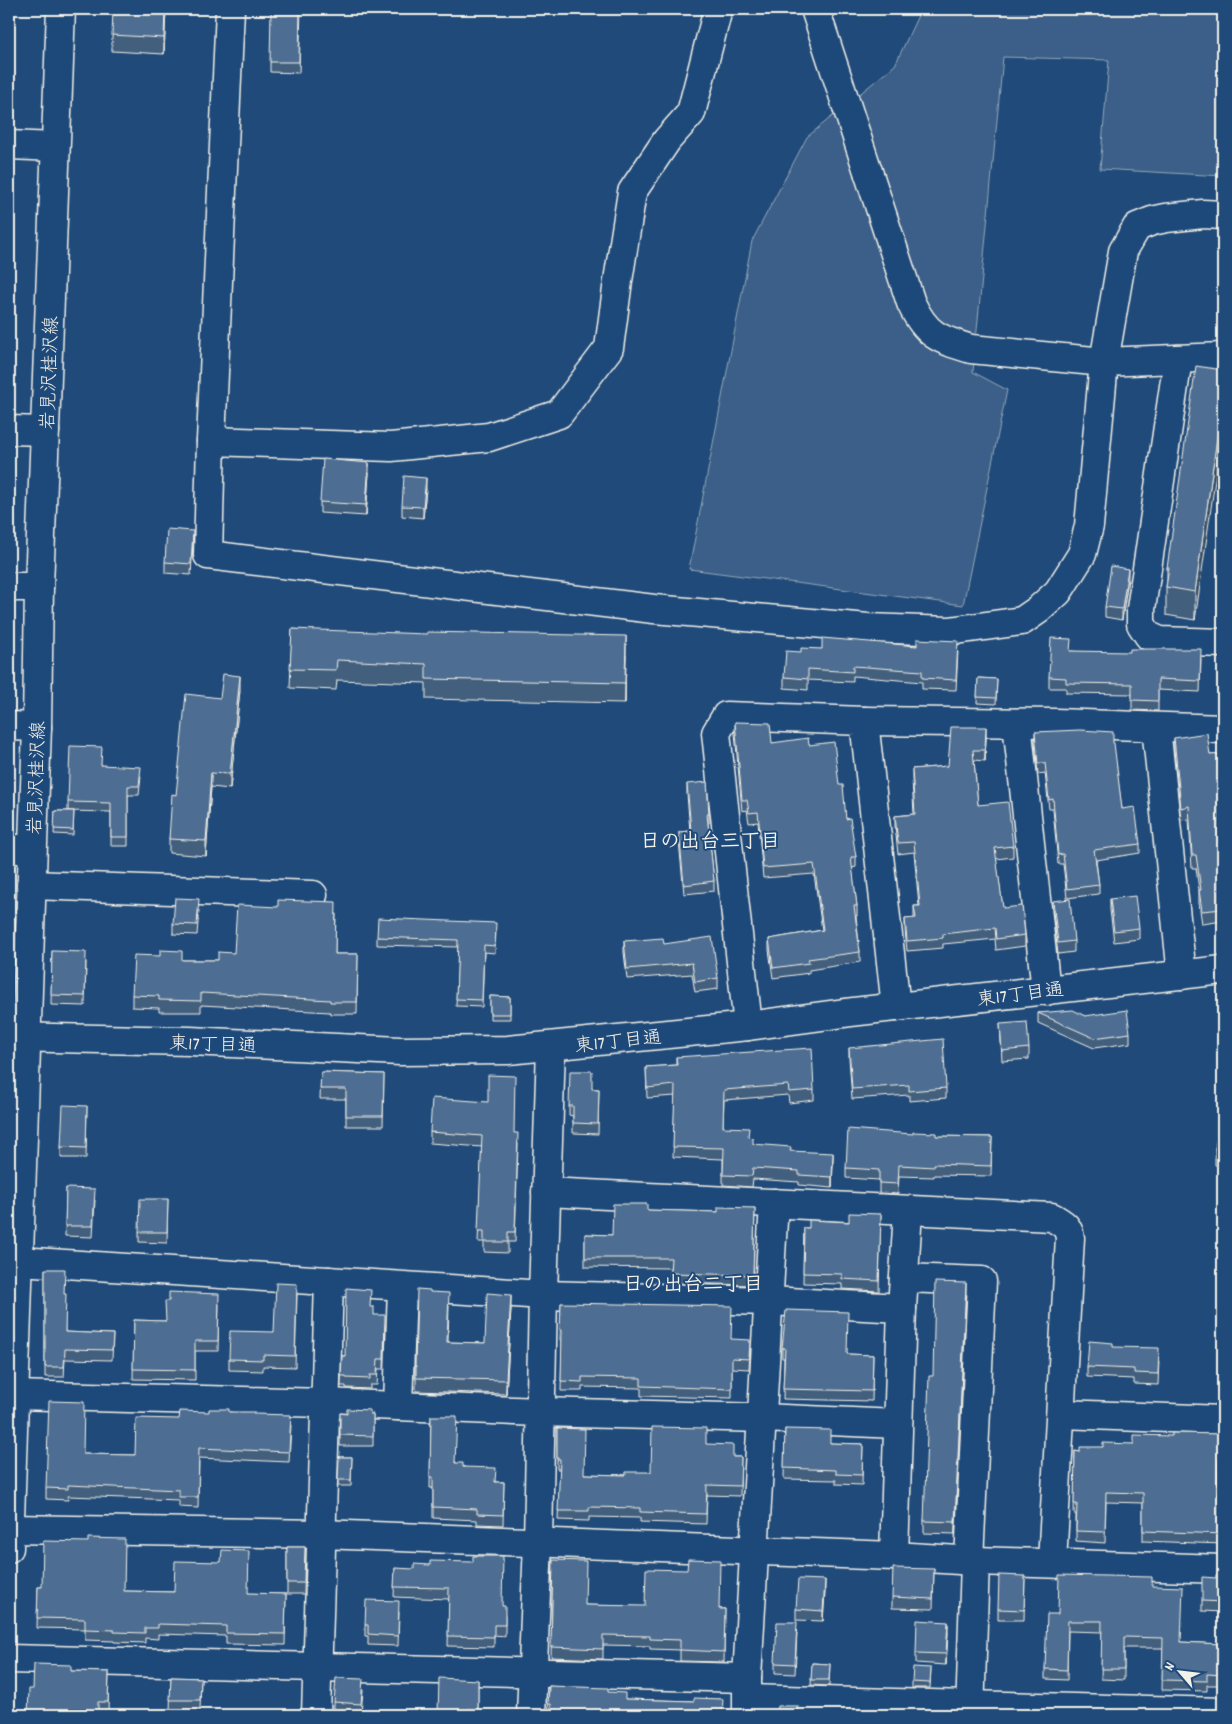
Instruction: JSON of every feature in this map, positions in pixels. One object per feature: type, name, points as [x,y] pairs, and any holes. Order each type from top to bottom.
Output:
[{"type":"street","name":"岩見沢桂沢線","points":[[9,1548],[13,1395],[12,1335],[19,1261],[15,1208],[17,1037],[31,885],[21,849],[37,727],[39,587],[61,9]]},
{"type":"street","points":[[230,9],[211,441],[208,555],[654,609],[868,628],[949,631],[1022,621],[1058,592],[1082,554],[1089,526],[1104,362],[1122,251],[1137,227],[1166,218],[1203,214],[1223,215]]},
{"type":"street","points":[[211,441],[391,447],[489,437],[559,414],[609,348],[632,192],[667,140],[691,113],[718,9]]},
{"type":"street","points":[[815,9],[911,303],[918,318],[934,336],[971,349],[1104,362],[1223,357]]},
{"type":"street","points":[[9,146],[55,147]]},
{"type":"street","points":[[1178,359],[1141,609],[1141,624],[1149,636],[1160,642],[1223,643]]},
{"type":"street","points":[[9,430],[45,431]]},
{"type":"street","points":[[9,587],[39,587]]},
{"type":"street","points":[[748,1026],[716,733],[726,716],[864,721],[1017,722],[1223,730]]},
{"type":"street","points":[[864,721],[896,1008]]},
{"type":"street","points":[[1017,722],[1046,991]]},
{"type":"street","points":[[9,726],[37,727]]},
{"type":"street","points":[[1156,727],[1182,974]]},
{"type":"street","points":[[31,885],[313,895]]},
{"type":"street","name":"東17丁目通","points":[[17,1037],[180,1041],[400,1051],[454,1052],[551,1047],[748,1026],[1223,970]]},
{"type":"street","points":[[531,1715],[538,1542],[551,1047]]},
{"type":"street","points":[[546,1192],[1052,1218],[1068,1229],[1070,1238],[1052,1563]]},
{"type":"street","points":[[747,1698],[774,1203]]},
{"type":"street","points":[[894,1556],[897,1424],[908,1211]]},
{"type":"street","points":[[19,1261],[543,1295],[769,1301],[902,1308]]},
{"type":"street","points":[[904,1278],[982,1281],[972,1561],[970,1710]]},
{"type":"street","points":[[316,1715],[328,1282]]},
{"type":"street","points":[[398,1406],[402,1287]]},
{"type":"street","points":[[13,1395],[325,1403],[897,1424]]},
{"type":"street","points":[[1060,1414],[1223,1420]]},
{"type":"street","points":[[9,1529],[321,1534],[894,1556],[972,1561],[1223,1569]]},
{"type":"street","points":[[9,1659],[534,1674],[747,1698],[970,1710],[1223,1712]]},
{"type":"shaded area","points":[[921,9],[1223,9],[1223,176],[1100,169],[1109,60],[1003,57],[973,372],[1007,390],[963,605],[689,569],[752,241],[807,137],[895,65]]},
{"type":"building","points":[[113,9],[165,9],[164,38],[112,35]]},
{"type":"building","points":[[271,9],[300,9],[299,62],[270,62]]},
{"type":"building","points":[[1196,366],[1223,370],[1223,396],[1195,592],[1166,587],[1169,568],[1167,568]]},
{"type":"building","points":[[323,459],[369,463],[366,505],[320,502]]},
{"type":"building","points":[[404,476],[426,478],[423,507],[402,506]]},
{"type":"building","points":[[167,529],[193,531],[191,564],[165,562]]},
{"type":"building","points":[[1111,566],[1128,569],[1122,609],[1105,607]]},
{"type":"building","points":[[292,629],[427,634],[427,632],[626,636],[625,683],[426,679],[426,664],[337,660],[336,670],[290,669]]},
{"type":"building","points":[[822,638],[917,646],[917,639],[958,641],[956,680],[922,678],[922,671],[853,666],[853,672],[808,669],[808,679],[784,677],[786,651],[801,652],[801,648],[822,649]]},
{"type":"building","points":[[1051,638],[1071,639],[1070,651],[1130,652],[1130,649],[1201,649],[1200,681],[1158,679],[1158,701],[1132,700],[1132,684],[1066,683],[1066,678],[1049,677]]},
{"type":"building","points":[[223,674],[240,676],[230,774],[211,773],[206,841],[169,839],[172,794],[176,795],[186,694],[220,698]]},
{"type":"building","points":[[978,678],[997,679],[996,698],[977,697]]},
{"type":"building","points":[[735,722],[770,723],[772,743],[808,738],[809,745],[834,742],[839,785],[843,785],[846,819],[850,818],[856,857],[851,857],[857,906],[854,906],[860,952],[808,959],[809,963],[773,968],[769,939],[823,930],[814,864],[763,868],[758,812],[749,813],[747,800],[742,800]]},
{"type":"building","points":[[951,727],[986,727],[985,750],[973,750],[978,805],[1008,802],[1013,846],[995,848],[1003,908],[1022,906],[1025,935],[996,939],[995,928],[943,934],[943,938],[907,941],[905,919],[916,918],[914,906],[920,906],[914,842],[898,843],[895,816],[915,814],[912,769],[948,766]]},
{"type":"building","points":[[1080,730],[1113,732],[1122,809],[1135,807],[1140,844],[1094,850],[1099,885],[1067,889],[1063,854],[1058,855],[1053,799],[1049,800],[1045,763],[1038,764],[1035,732]]},
{"type":"building","points":[[1207,733],[1210,755],[1223,754],[1223,814],[1221,815],[1223,854],[1220,854],[1223,909],[1202,911],[1196,855],[1192,855],[1189,806],[1181,808],[1174,738]]},
{"type":"building","points":[[70,746],[102,747],[101,765],[141,767],[139,786],[128,786],[128,837],[111,837],[111,803],[68,802]]},
{"type":"building","points":[[707,782],[709,814],[707,814],[714,881],[684,885],[679,832],[691,831],[687,784]]},
{"type":"building","points":[[55,811],[74,811],[73,830],[54,829]]},
{"type":"building","points":[[1135,896],[1139,928],[1114,931],[1110,899]]},
{"type":"building","points":[[175,898],[199,899],[197,925],[173,924]]},
{"type":"building","points":[[1070,899],[1074,941],[1058,943],[1053,901]]},
{"type":"building","points":[[278,900],[336,902],[335,954],[358,954],[357,1002],[330,1002],[330,1000],[201,993],[201,1001],[159,1000],[159,996],[132,995],[134,955],[160,956],[160,950],[182,951],[182,960],[218,960],[218,952],[234,953],[237,905],[278,907]]},
{"type":"building","points":[[378,918],[496,923],[495,946],[484,945],[482,1000],[456,999],[458,940],[377,937]]},
{"type":"building","points":[[712,937],[718,978],[695,982],[692,963],[627,969],[624,941],[663,938],[664,944]]},
{"type":"building","points":[[52,951],[86,952],[85,996],[51,995]]},
{"type":"building","points":[[490,996],[510,997],[510,1014],[490,1014]]},
{"type":"building","points":[[1073,1010],[1085,1016],[1127,1010],[1130,1033],[1094,1038],[1038,1013]]},
{"type":"building","points":[[1027,1022],[1029,1048],[1002,1051],[1000,1024]]},
{"type":"building","points":[[943,1039],[946,1088],[909,1091],[909,1085],[852,1089],[849,1048]]},
{"type":"building","points":[[812,1048],[814,1090],[789,1092],[788,1085],[724,1090],[723,1127],[749,1128],[748,1137],[753,1138],[753,1144],[791,1147],[790,1151],[833,1153],[832,1177],[799,1175],[799,1171],[753,1168],[752,1176],[723,1175],[724,1148],[673,1147],[675,1085],[647,1088],[646,1067],[677,1065],[676,1057]]},
{"type":"building","points":[[570,1071],[592,1071],[592,1089],[599,1089],[598,1124],[573,1123],[573,1106],[569,1106]]},
{"type":"building","points":[[321,1072],[384,1074],[383,1116],[346,1116],[346,1089],[320,1089]]},
{"type":"building","points":[[488,1075],[515,1076],[514,1133],[518,1133],[515,1232],[508,1232],[508,1242],[484,1242],[484,1231],[478,1231],[482,1136],[430,1132],[432,1098],[488,1102]]},
{"type":"building","points":[[63,1105],[87,1106],[86,1148],[61,1147]]},
{"type":"building","points":[[1221,1111],[1223,1111],[1223,1150],[1215,1149]]},
{"type":"building","points":[[848,1129],[913,1134],[913,1132],[936,1133],[936,1136],[992,1137],[991,1166],[934,1164],[934,1167],[899,1165],[898,1184],[879,1183],[879,1170],[846,1168]]},
{"type":"building","points":[[66,1188],[95,1189],[93,1226],[65,1226]]},
{"type":"building","points":[[140,1199],[168,1199],[167,1232],[139,1232]]},
{"type":"building","points":[[613,1204],[647,1204],[647,1210],[718,1212],[718,1207],[755,1208],[753,1275],[670,1273],[671,1258],[585,1258],[585,1234],[612,1235]]},
{"type":"building","points":[[849,1213],[881,1214],[879,1281],[842,1279],[842,1274],[803,1273],[804,1228],[809,1228],[809,1220],[849,1222]]},
{"type":"building","points":[[45,1269],[65,1269],[65,1332],[113,1334],[112,1350],[65,1349],[64,1367],[45,1367]]},
{"type":"building","points":[[935,1282],[966,1283],[955,1522],[924,1521],[929,1376],[933,1376]]},
{"type":"building","points":[[276,1283],[297,1284],[295,1356],[263,1355],[263,1360],[229,1359],[230,1331],[274,1332]]},
{"type":"building","points":[[346,1288],[371,1290],[370,1307],[374,1307],[374,1315],[385,1315],[384,1359],[378,1359],[377,1375],[370,1375],[370,1379],[341,1376],[342,1356],[345,1356]]},
{"type":"building","points":[[417,1289],[449,1293],[447,1342],[485,1343],[487,1293],[511,1295],[506,1380],[416,1378]]},
{"type":"building","points":[[169,1292],[219,1294],[218,1341],[195,1341],[195,1370],[133,1369],[134,1320],[166,1321],[165,1301],[169,1301]]},
{"type":"building","points":[[561,1303],[732,1306],[731,1339],[750,1340],[749,1359],[732,1358],[732,1389],[641,1386],[641,1378],[582,1377],[582,1382],[561,1381]]},
{"type":"building","points":[[786,1310],[848,1312],[847,1354],[873,1355],[872,1391],[783,1389],[785,1348],[782,1348]]},
{"type":"building","points":[[1089,1341],[1113,1343],[1113,1347],[1159,1348],[1158,1374],[1134,1373],[1134,1369],[1087,1367]]},
{"type":"building","points":[[49,1401],[84,1402],[83,1454],[135,1455],[136,1418],[179,1419],[180,1411],[209,1412],[209,1409],[229,1409],[229,1412],[254,1412],[254,1414],[291,1415],[289,1452],[199,1448],[198,1497],[179,1497],[179,1490],[68,1485],[68,1489],[46,1488]]},
{"type":"building","points":[[347,1409],[370,1410],[370,1414],[373,1414],[373,1436],[340,1435],[340,1413],[347,1414]]},
{"type":"building","points":[[431,1416],[457,1416],[455,1463],[463,1463],[463,1467],[496,1468],[495,1482],[504,1482],[503,1515],[477,1514],[477,1509],[433,1507],[433,1477],[430,1477]]},
{"type":"building","points":[[652,1427],[706,1428],[706,1444],[733,1445],[733,1457],[741,1457],[740,1486],[707,1485],[706,1514],[640,1512],[640,1508],[589,1507],[589,1511],[558,1511],[560,1459],[557,1459],[557,1428],[585,1429],[584,1474],[626,1475],[626,1472],[651,1472]]},
{"type":"building","points":[[785,1429],[830,1430],[830,1443],[863,1444],[862,1475],[836,1474],[836,1470],[784,1468]]},
{"type":"building","points":[[1172,1433],[1223,1434],[1223,1460],[1218,1460],[1217,1495],[1223,1495],[1223,1534],[1143,1531],[1143,1493],[1106,1492],[1105,1532],[1076,1531],[1077,1504],[1074,1504],[1075,1451],[1080,1452],[1080,1447],[1103,1447],[1103,1443],[1134,1444],[1134,1435],[1172,1436]]},
{"type":"building","points":[[339,1457],[352,1457],[351,1480],[338,1480]]},
{"type":"building","points":[[88,1538],[125,1539],[124,1591],[174,1592],[175,1561],[221,1562],[222,1550],[249,1551],[248,1593],[286,1594],[285,1634],[226,1633],[226,1626],[158,1624],[158,1628],[145,1628],[145,1633],[114,1632],[114,1630],[85,1629],[85,1619],[37,1618],[38,1587],[42,1587],[43,1541],[88,1542]]},
{"type":"building","points":[[287,1547],[305,1547],[304,1583],[287,1583]]},
{"type":"building","points":[[473,1556],[503,1556],[502,1606],[505,1606],[505,1625],[494,1625],[494,1637],[448,1636],[449,1588],[394,1587],[395,1568],[414,1569],[414,1564],[430,1565],[430,1561],[473,1562]]},
{"type":"building","points":[[688,1559],[720,1560],[719,1609],[725,1609],[724,1652],[680,1650],[680,1640],[650,1639],[650,1636],[603,1635],[603,1649],[551,1647],[553,1560],[586,1561],[585,1605],[645,1606],[646,1569],[687,1570]]},
{"type":"building","points":[[893,1568],[934,1569],[933,1599],[892,1597]]},
{"type":"building","points":[[999,1575],[1025,1576],[1024,1610],[998,1609]]},
{"type":"building","points":[[1059,1575],[1152,1577],[1152,1586],[1183,1587],[1181,1642],[1221,1644],[1223,1602],[1223,1675],[1207,1674],[1207,1681],[1162,1680],[1163,1638],[1124,1637],[1124,1669],[1101,1669],[1102,1621],[1068,1621],[1067,1670],[1045,1669],[1047,1614],[1058,1614]]},
{"type":"building","points":[[1216,1575],[1223,1575],[1223,1602],[1202,1601],[1202,1577],[1216,1578]]},
{"type":"building","points":[[798,1579],[825,1580],[823,1611],[796,1609]]},
{"type":"building","points":[[366,1600],[399,1601],[398,1636],[368,1634],[368,1625],[365,1625]]},
{"type":"building","points":[[917,1620],[948,1622],[946,1654],[916,1653]]},
{"type":"building","points":[[777,1622],[797,1622],[795,1664],[775,1663]]},
{"type":"building","points":[[812,1663],[830,1664],[829,1680],[811,1680]]},
{"type":"building","points":[[34,1664],[71,1665],[71,1671],[109,1672],[108,1702],[98,1702],[98,1715],[28,1715],[29,1689],[33,1689]]},
{"type":"building","points":[[913,1667],[931,1668],[930,1683],[912,1682]]},
{"type":"building","points":[[171,1677],[201,1678],[200,1700],[170,1700]]},
{"type":"building","points":[[336,1678],[363,1679],[361,1704],[334,1702]]},
{"type":"building","points":[[439,1678],[478,1680],[478,1709],[467,1709],[466,1715],[438,1715]]},
{"type":"building","points":[[549,1686],[608,1688],[608,1692],[625,1693],[625,1699],[694,1701],[694,1698],[723,1699],[722,1715],[551,1715],[551,1704],[548,1704]]},
{"type":"building","points":[[778,1706],[798,1706],[797,1715],[777,1715]]},
{"type":"district","name":"日の出台三丁目","points":[[710,840]]},
{"type":"district","name":"日の出台二丁目","points":[[693,1283]]}]
